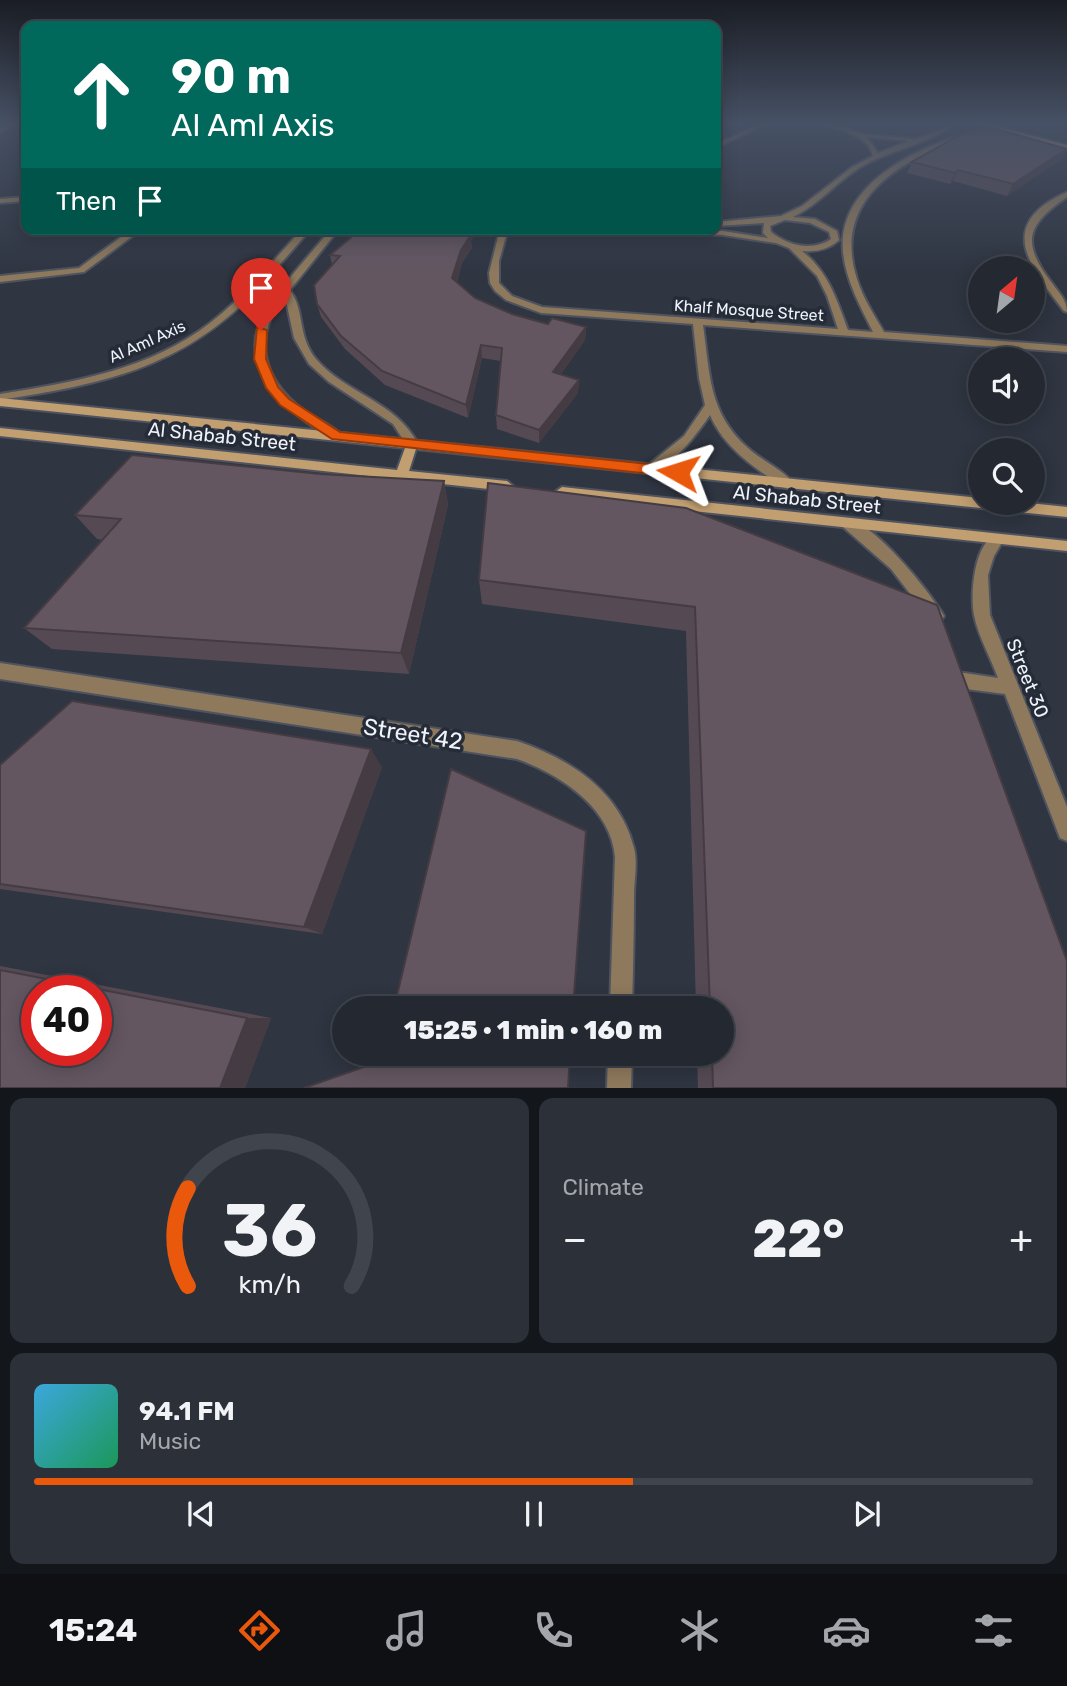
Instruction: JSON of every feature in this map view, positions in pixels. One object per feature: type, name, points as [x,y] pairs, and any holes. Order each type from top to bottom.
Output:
[{"type":"street","points":[[778,241],[765,229],[769,222],[815,202],[849,173]]},
{"type":"street","points":[[880,335],[852,277],[848,249],[853,218],[859,202],[887,173]]},
{"type":"street","points":[[1064,198],[1032,219],[1026,238],[1033,261],[1067,309]]},
{"type":"street","points":[[0,201],[21,199]]},
{"type":"street","points":[[828,227],[853,218]]},
{"type":"street","points":[[721,224],[780,219],[812,221],[828,227],[835,240],[848,249]]},
{"type":"street","points":[[721,233],[813,248],[823,247],[835,240]]},
{"type":"street","points":[[0,279],[80,270],[130,235]]},
{"type":"street","name":"Al Aml Axis","points":[[0,400],[67,387],[149,362],[200,335],[250,289],[301,235]]},
{"type":"street","points":[[330,235],[274,303],[261,330],[259,344],[265,373],[285,402],[337,436]]},
{"type":"street","name":"Khalf Mosque Street","points":[[502,235],[493,264],[492,280],[503,295],[513,301],[556,313],[1067,349]]},
{"type":"street","points":[[789,245],[811,262],[826,281],[844,332]]},
{"type":"street","points":[[250,289],[285,290]]},
{"type":"street","points":[[285,290],[294,305],[299,340],[320,370],[347,391],[398,421],[412,444],[401,475]]},
{"type":"street","points":[[698,323],[710,406],[718,421],[744,452],[788,484]]},
{"type":"street","name":"Al Shabab Street","points":[[0,400],[1067,512]]},
{"type":"street","points":[[651,469],[688,439],[710,406]]},
{"type":"street","name":"Al Shabab Street","points":[[0,432],[519,488]]},
{"type":"street","name":"Al Shabab Street","points":[[547,491],[1067,546]]},
{"type":"street","points":[[848,523],[888,555],[906,574],[930,606],[941,630]]},
{"type":"street","name":"Street 30","points":[[997,539],[987,555],[979,594],[989,638],[1067,831]]},
{"type":"street","name":"Street 42","points":[[0,671],[517,750],[544,758],[569,772],[592,792],[610,817],[625,848],[621,996]]},
{"type":"street","points":[[958,680],[1009,687]]},
{"type":"street","points":[[619,1087],[620,1066]]},
{"type":"building","points":[[969,173],[1030,173],[1013,184]]},
{"type":"building","points":[[354,235],[471,235],[461,250],[452,278],[475,298],[512,314],[548,324],[552,318],[586,327],[553,372],[579,380],[539,430],[496,415],[502,348],[481,345],[466,405],[382,371],[341,336],[317,304],[314,285],[340,256],[330,255]]},
{"type":"building","points":[[132,455],[320,474],[444,481],[401,653],[24,628],[121,519],[75,515]]},
{"type":"building","points":[[488,483],[686,508],[937,605],[1067,961],[1067,1088],[713,1088],[712,1066],[734,1066],[734,996],[710,996],[695,607],[479,580]]},
{"type":"building","points":[[72,701],[371,749],[304,927],[0,884],[0,765]]},
{"type":"building","points":[[451,769],[586,831],[574,996],[397,996]]},
{"type":"building","points":[[0,970],[26,975],[21,975],[21,1066],[112,1066],[112,992],[247,1018],[220,1088],[0,1088]]},
{"type":"building","points":[[367,1066],[569,1066],[568,1088],[304,1088]]},
{"type":"route","points":[[261,330],[260,359],[273,388],[285,402],[307,419],[337,436],[678,472]]}]
